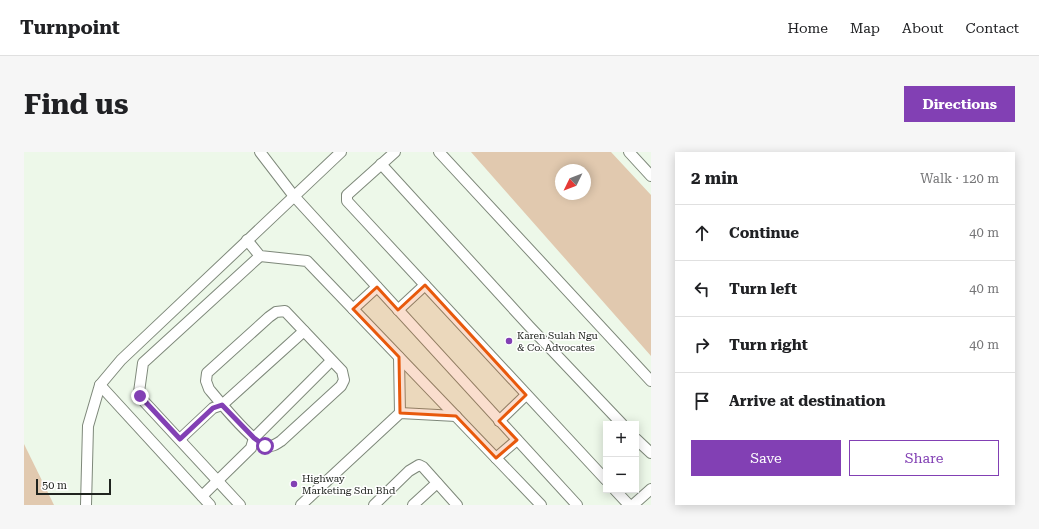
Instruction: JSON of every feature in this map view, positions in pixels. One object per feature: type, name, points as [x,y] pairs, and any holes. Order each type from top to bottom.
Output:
[{"type":"street","points":[[260,152],[294,195],[577,505]]},
{"type":"street","points":[[86,505],[88,426],[100,385],[121,360],[340,152]]},
{"type":"street","points":[[395,152],[348,195],[347,201],[603,477]]},
{"type":"street","points":[[439,152],[651,381]]},
{"type":"street","points":[[629,152],[651,176]]},
{"type":"street","points":[[382,164],[529,326],[619,421]]},
{"type":"street","points":[[247,240],[260,256],[307,261],[541,505]]},
{"type":"street","points":[[240,505],[140,396],[142,363],[260,256]]},
{"type":"street","points":[[398,310],[425,285]]},
{"type":"street","points":[[353,308],[377,287]]},
{"type":"street","points":[[285,311],[304,331],[342,371],[344,380],[341,386],[281,441],[273,446],[265,446],[254,438],[208,389],[206,381],[207,373],[276,312],[285,311]]},
{"type":"street","points":[[180,439],[213,408],[222,405],[304,331]]},
{"type":"street","points":[[399,357],[400,412]]},
{"type":"street","points":[[202,496],[251,448],[254,438],[332,361]]},
{"type":"street","points":[[100,385],[210,505]]},
{"type":"street","points":[[499,421],[526,395]]},
{"type":"street","points":[[301,505],[400,412],[456,416]]},
{"type":"street","points":[[496,458],[517,440]]},
{"type":"street","points":[[639,442],[651,453]]},
{"type":"street","points":[[374,505],[415,467],[423,467],[457,505]]},
{"type":"street","points":[[413,505],[437,483]]},
{"type":"street","points":[[633,505],[651,489]]},
{"type":"street","points":[[618,493],[629,505]]},
{"type":"highlighted area","points":[[425,285],[526,395],[499,421],[517,440],[496,458],[456,416],[400,413],[399,357],[353,309],[377,287],[398,310]]},
{"type":"shaded area","points":[[471,152],[611,152],[651,195],[651,356]]},
{"type":"shaded area","points":[[24,444],[54,505],[24,505]]},
{"type":"place","name":"Karen Sulah Ngu & Co. Advocates","points":[[509,341]]},
{"type":"place","name":"Highway Marketing Sdn Bhd","points":[[294,484]]},
{"type":"route","points":[[140,396],[180,439],[213,408],[222,405],[254,438],[265,446]]}]
